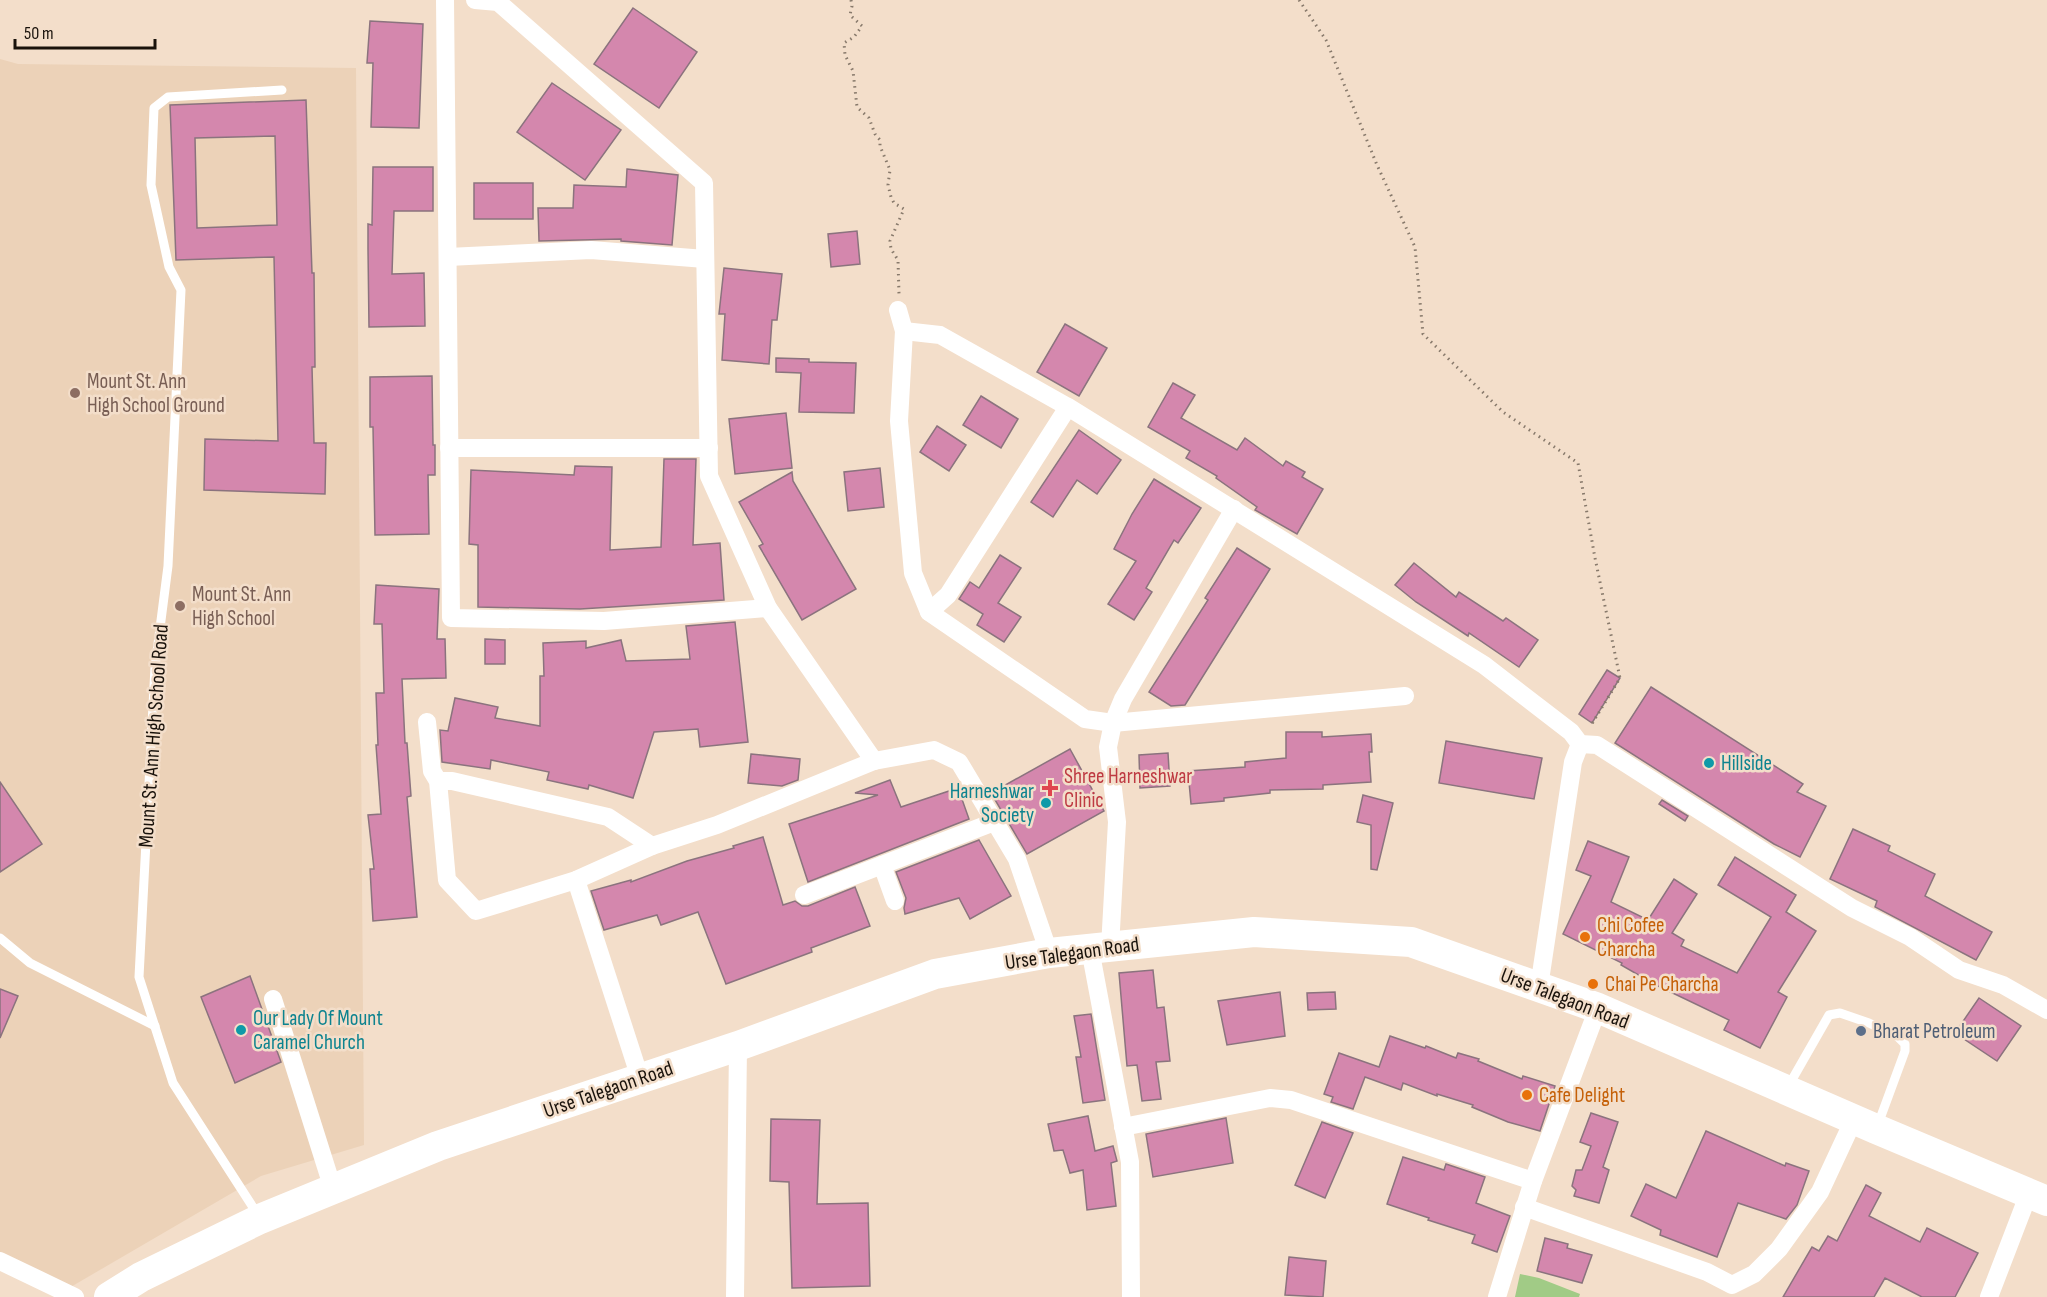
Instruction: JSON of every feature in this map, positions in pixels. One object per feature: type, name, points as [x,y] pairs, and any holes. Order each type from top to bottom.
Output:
[{"type":"highway","name":"Urse Talegaon Road","points":[[109,1297],[141,1277],[260,1219],[438,1146],[738,1046],[935,974],[1049,953],[1254,932],[1411,942],[1598,1008],[2038,1197]]},
{"type":"street","points":[[445,0],[451,618],[604,621],[768,608]]},
{"type":"street","points":[[475,0],[498,2],[704,183],[709,476],[768,608],[874,761]]},
{"type":"street","points":[[448,257],[591,250],[705,259]]},
{"type":"street","points":[[898,310],[904,331],[899,421],[913,573],[929,612],[1085,719],[1113,723],[1406,696]]},
{"type":"street","points":[[904,331],[940,335],[1068,407],[1484,665],[1571,732],[1580,744],[1597,745],[1852,908],[1910,937],[1959,970],[2003,985],[2047,1010]]},
{"type":"street","points":[[929,612],[948,595],[1068,407]]},
{"type":"street","points":[[449,448],[709,448]]},
{"type":"street","points":[[1131,1297],[1130,1162],[1123,1127],[1100,948],[1117,822],[1108,747],[1113,723],[1123,699],[1234,509]]},
{"type":"street","points":[[427,722],[432,771],[438,781],[447,880],[476,911],[576,880],[652,846],[717,825],[874,761],[934,750],[959,762],[1017,859],[1049,953]]},
{"type":"street","points":[[1539,987],[1573,762],[1580,744]]},
{"type":"street","points":[[438,781],[452,781],[608,817],[652,846]]},
{"type":"street","points":[[804,895],[994,822]]},
{"type":"street","points":[[882,865],[894,901]]},
{"type":"street","points":[[576,880],[640,1078]]},
{"type":"street","points":[[273,999],[333,1189]]},
{"type":"street","points":[[1497,1297],[1533,1181],[1598,1008]]},
{"type":"street","points":[[735,1297],[738,1046]]},
{"type":"street","points":[[1123,1127],[1270,1098],[1292,1100],[1533,1181]]},
{"type":"street","points":[[1524,1207],[1707,1272],[1729,1291],[1754,1274],[1779,1249],[1865,1124]]},
{"type":"street","points":[[1989,1297],[2038,1197]]},
{"type":"street","points":[[0,1261],[75,1297]]},
{"type":"lane","name":"Mount St. Ann High School Road","points":[[260,1219],[173,1083],[139,977],[155,667],[168,566],[181,290],[169,267],[151,185],[154,108],[168,97],[282,90]]},
{"type":"lane","points":[[0,938],[30,963],[154,1026]]},
{"type":"lane","points":[[1786,1090],[1829,1015],[1840,1013],[1869,1023],[1898,1036],[1905,1044],[1905,1051],[1865,1124]]},
{"type":"path","points":[[851,0],[850,15],[862,26],[854,37],[844,43],[845,55],[853,70],[857,107],[869,118],[872,129],[880,140],[880,146],[890,170],[888,185],[891,197],[894,203],[904,209],[890,241],[891,249],[898,260],[900,286],[898,310]]},
{"type":"path","points":[[1299,0],[1326,40],[1377,165],[1415,247],[1423,334],[1503,412],[1578,463],[1594,558],[1620,678],[1580,744]]},
{"type":"shaded area","name":"Mount St. Ann High School","points":[[0,59],[18,64],[356,68],[364,1145],[261,1176],[69,1288],[0,1253]]},
{"type":"green space","points":[[1520,1274],[1539,1278],[1580,1294],[1579,1297],[1515,1297]]},
{"type":"building","points":[[633,8],[697,52],[659,108],[594,64]]},
{"type":"building","points":[[370,21],[423,24],[419,128],[371,127],[373,63],[367,63]]},
{"type":"building","points":[[552,83],[621,130],[585,180],[517,132]]},
{"type":"building","points":[[306,100],[312,273],[314,273],[315,367],[312,367],[314,443],[326,443],[325,494],[204,490],[205,439],[278,441],[274,257],[176,260],[170,105]],"holes":[[[275,136],[277,225],[197,228],[195,138]]]},
{"type":"building","points":[[373,167],[433,167],[433,211],[394,211],[392,274],[424,273],[425,326],[369,327],[368,224],[372,225]]},
{"type":"building","points":[[627,169],[678,175],[672,245],[621,241],[621,239],[539,241],[538,208],[573,208],[574,185],[626,187]]},
{"type":"building","points":[[474,183],[533,183],[533,219],[474,219]]},
{"type":"building","points":[[857,231],[860,264],[831,267],[828,234]]},
{"type":"building","points":[[724,268],[782,274],[777,320],[772,320],[769,364],[722,360],[725,314],[719,314]]},
{"type":"building","points":[[1065,324],[1107,348],[1079,396],[1037,372]]},
{"type":"building","points":[[776,358],[809,359],[809,362],[856,363],[854,413],[799,412],[801,373],[776,372]]},
{"type":"building","points":[[432,376],[435,475],[428,475],[429,534],[375,535],[370,377]]},
{"type":"building","points":[[1173,383],[1195,395],[1181,418],[1237,450],[1245,438],[1283,466],[1286,461],[1305,472],[1302,477],[1323,489],[1297,534],[1255,510],[1257,507],[1216,478],[1217,476],[1186,458],[1190,451],[1148,427]]},
{"type":"building","points":[[981,396],[1018,419],[1001,448],[963,425]]},
{"type":"building","points":[[786,413],[792,468],[735,474],[729,419]]},
{"type":"building","points":[[937,426],[966,445],[949,471],[920,452]]},
{"type":"building","points":[[1079,430],[1121,460],[1097,494],[1077,480],[1053,517],[1031,502]]},
{"type":"building","points":[[664,459],[696,459],[693,545],[720,543],[724,600],[580,609],[478,607],[478,545],[469,544],[471,470],[574,475],[575,466],[612,467],[610,550],[661,547]]},
{"type":"building","points":[[880,468],[884,507],[848,511],[844,472]]},
{"type":"building","points":[[792,472],[793,481],[856,589],[802,620],[759,546],[763,544],[739,502]]},
{"type":"building","points":[[1154,479],[1201,508],[1178,543],[1174,540],[1146,588],[1152,592],[1134,620],[1108,604],[1136,561],[1114,549]]},
{"type":"building","points":[[1237,548],[1270,569],[1185,705],[1171,706],[1149,692],[1208,600],[1205,598]]},
{"type":"building","points":[[1000,555],[1021,568],[998,603],[1021,617],[1004,642],[977,625],[983,614],[959,599],[970,582],[979,588]]},
{"type":"building","points":[[1414,563],[1456,597],[1459,592],[1503,621],[1506,618],[1538,640],[1519,667],[1469,633],[1468,636],[1416,602],[1395,585]]},
{"type":"building","points":[[376,585],[439,589],[437,639],[445,639],[446,678],[402,679],[405,743],[407,743],[411,796],[407,797],[417,917],[373,921],[370,869],[374,869],[368,815],[381,814],[376,745],[378,745],[376,693],[384,693],[382,624],[374,624]]},
{"type":"building","points":[[735,622],[748,742],[700,747],[698,729],[654,732],[633,798],[589,785],[588,789],[547,780],[549,772],[491,760],[490,769],[442,762],[440,730],[448,731],[455,698],[498,707],[495,718],[540,726],[540,676],[544,676],[543,643],[586,641],[586,648],[621,640],[626,661],[690,659],[686,626]]},
{"type":"building","points":[[485,639],[505,640],[505,664],[485,664]]},
{"type":"building","points":[[1607,670],[1620,678],[1592,723],[1579,714]]},
{"type":"building","name":"Hillside","points":[[1651,687],[1803,784],[1797,792],[1826,806],[1800,857],[1774,844],[1615,743]]},
{"type":"building","points":[[1286,732],[1322,732],[1322,737],[1371,734],[1372,752],[1369,752],[1371,782],[1323,785],[1323,789],[1270,790],[1270,793],[1191,804],[1188,771],[1245,767],[1245,762],[1286,758]]},
{"type":"building","points":[[1446,741],[1542,758],[1534,799],[1439,783]]},
{"type":"building","name":"Harneshwar Society","points":[[1070,749],[1104,811],[1027,854],[991,793]]},
{"type":"building","points":[[1168,753],[1170,786],[1140,788],[1139,755]]},
{"type":"building","points":[[751,754],[800,759],[798,780],[782,786],[748,783]]},
{"type":"building","points":[[890,780],[901,807],[958,788],[969,819],[808,882],[789,824],[878,795],[855,793]]},
{"type":"building","points":[[0,782],[42,844],[0,872]]},
{"type":"building","points":[[1363,795],[1393,803],[1377,870],[1371,869],[1371,825],[1357,822]]},
{"type":"building","points":[[1662,800],[1688,816],[1685,821],[1659,804]]},
{"type":"building","points":[[1853,829],[1890,846],[1888,851],[1935,874],[1925,896],[1992,932],[1976,960],[1875,907],[1877,901],[1830,879]]},
{"type":"building","points":[[763,837],[783,905],[795,901],[802,906],[808,906],[855,887],[870,926],[811,948],[812,952],[726,984],[698,912],[661,925],[657,915],[604,930],[591,891],[631,880],[631,882],[687,861]]},
{"type":"building","points":[[979,840],[1011,896],[970,919],[959,898],[905,914],[906,898],[896,872]]},
{"type":"building","points":[[1588,841],[1629,857],[1611,902],[1648,920],[1674,879],[1697,894],[1672,933],[1684,940],[1681,946],[1737,973],[1771,917],[1718,885],[1735,857],[1796,895],[1786,912],[1816,931],[1778,992],[1787,997],[1760,1048],[1724,1030],[1729,1020],[1656,985],[1621,965],[1622,963],[1563,934],[1591,876],[1576,870]]},
{"type":"building","points":[[1153,970],[1157,1008],[1164,1007],[1170,1061],[1156,1062],[1161,1099],[1142,1101],[1137,1065],[1127,1066],[1119,973]]},
{"type":"building","name":"Our Lady Of Mount Caramel Church","points":[[250,976],[281,1062],[235,1083],[201,997]]},
{"type":"building","points":[[0,989],[18,996],[0,1038]]},
{"type":"building","points":[[1280,992],[1285,1036],[1227,1045],[1218,1001]]},
{"type":"building","points":[[1335,992],[1336,1009],[1308,1010],[1307,993]]},
{"type":"building","points":[[1979,998],[2021,1026],[1997,1061],[1955,1033]]},
{"type":"building","points":[[1091,1014],[1105,1100],[1083,1103],[1076,1057],[1081,1057],[1074,1016]]},
{"type":"building","points":[[1390,1036],[1425,1048],[1426,1046],[1456,1058],[1458,1053],[1479,1059],[1478,1061],[1522,1079],[1523,1076],[1555,1086],[1540,1131],[1508,1122],[1472,1107],[1473,1105],[1437,1094],[1437,1096],[1403,1083],[1401,1090],[1365,1077],[1353,1109],[1331,1102],[1333,1097],[1324,1094],[1339,1053],[1379,1067]]},
{"type":"building","points":[[1591,1113],[1618,1122],[1603,1167],[1609,1170],[1599,1203],[1574,1196],[1576,1190],[1572,1186],[1576,1170],[1582,1170],[1591,1146],[1580,1142]]},
{"type":"building","points":[[1088,1116],[1095,1151],[1113,1146],[1117,1161],[1111,1163],[1116,1206],[1087,1210],[1083,1170],[1070,1173],[1063,1150],[1054,1151],[1048,1124]]},
{"type":"building","points":[[1226,1118],[1233,1163],[1153,1177],[1146,1134]]},
{"type":"building","points":[[771,1119],[820,1120],[817,1204],[868,1203],[870,1286],[792,1288],[789,1182],[770,1181]]},
{"type":"building","points":[[1322,1122],[1353,1133],[1325,1198],[1295,1185]]},
{"type":"building","points":[[1706,1131],[1785,1166],[1786,1163],[1809,1171],[1797,1205],[1786,1219],[1738,1203],[1717,1257],[1660,1235],[1661,1230],[1631,1216],[1646,1184],[1676,1198]]},
{"type":"building","points":[[1403,1157],[1444,1170],[1446,1164],[1485,1177],[1476,1203],[1510,1216],[1497,1252],[1472,1243],[1475,1235],[1387,1204]]},
{"type":"building","points":[[1866,1185],[1881,1193],[1869,1216],[1920,1242],[1927,1228],[1978,1253],[1955,1297],[1922,1297],[1885,1278],[1874,1297],[1783,1297],[1812,1247],[1819,1251],[1828,1236],[1837,1241]]},
{"type":"building","points":[[1545,1238],[1568,1244],[1567,1248],[1592,1255],[1582,1283],[1537,1271]]},
{"type":"building","points":[[1289,1257],[1326,1261],[1323,1297],[1285,1295]]},
{"type":"place","name":"Mount St. Ann High School Ground","points":[[75,393]]},
{"type":"place","name":"Mount St. Ann High School","points":[[180,606]]},
{"type":"place","name":"Hillside","points":[[1709,763]]},
{"type":"place","name":"Shree Harneshwar Clinic","points":[[1050,788]]},
{"type":"place","name":"Harneshwar Society","points":[[1046,803]]},
{"type":"place","name":"Chi Cofee Charcha","points":[[1585,937]]},
{"type":"place","name":"Chai Pe Charcha","points":[[1593,984]]},
{"type":"place","name":"Our Lady Of Mount Caramel Church","points":[[241,1030]]},
{"type":"place","name":"Bharat Petroleum","points":[[1861,1031]]},
{"type":"place","name":"Cafe Delight","points":[[1527,1095]]}]
